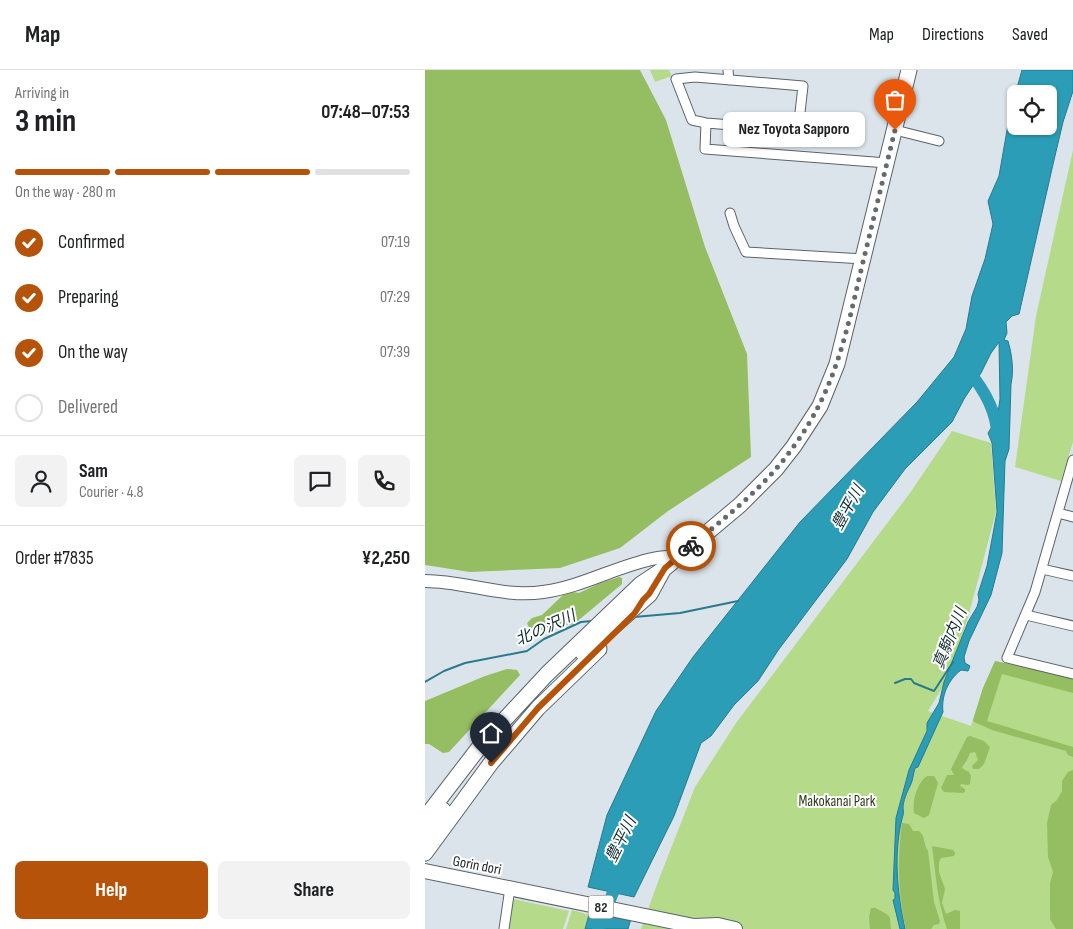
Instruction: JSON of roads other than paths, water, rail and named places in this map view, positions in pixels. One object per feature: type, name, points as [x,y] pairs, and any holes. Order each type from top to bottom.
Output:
[{"type":"highway","points":[[425,836],[484,757],[530,705],[638,601],[649,594],[665,568],[740,505],[768,478],[786,458],[803,433],[824,397],[843,344],[909,70]]},
{"type":"highway","points":[[425,802],[480,731],[530,677],[571,638],[611,609],[638,601]]},
{"type":"highway","points":[[425,853],[491,763],[538,708],[581,668],[634,614],[638,601]]},
{"type":"highway","points":[[425,818],[481,745],[611,609]]},
{"type":"main road","name":"Gorin dori","points":[[425,871],[517,890]]},
{"type":"main road","name":"82","points":[[517,890],[703,928],[717,925],[735,929]]},
{"type":"street","points":[[727,70],[729,80]]},
{"type":"street","points":[[695,76],[729,80],[803,86],[798,130],[706,123],[692,120],[676,79],[695,76]]},
{"type":"street","points":[[706,123],[705,149],[887,163]]},
{"type":"street","points":[[895,130],[939,141]]},
{"type":"street","points":[[730,213],[746,252],[863,259]]},
{"type":"street","points":[[1073,460],[1043,569],[1007,658],[1073,674]]},
{"type":"street","points":[[1058,513],[1073,517]]},
{"type":"street","points":[[425,581],[446,582],[514,593],[541,592],[564,588],[653,558],[679,556]]},
{"type":"street","points":[[1043,569],[1073,576]]},
{"type":"street","points":[[1026,615],[1073,626]]},
{"type":"street","points":[[504,929],[517,890]]},
{"type":"water","points":[[1022,70],[1073,70],[1073,91],[1063,122],[1019,314],[1012,316],[1006,322],[1007,333],[1004,340],[1008,341],[1012,374],[1009,449],[1005,461],[1002,553],[991,595],[969,641],[964,657],[965,663],[970,666],[968,671],[961,670],[956,674],[946,689],[943,700],[943,712],[918,767],[915,768],[904,802],[898,843],[897,872],[905,929],[900,929],[893,900],[895,899],[893,890],[896,818],[909,770],[927,731],[927,723],[939,703],[944,682],[968,622],[977,607],[978,594],[987,566],[997,512],[992,443],[988,433],[997,419],[1000,399],[999,342],[952,422],[905,469],[873,512],[847,559],[779,649],[758,681],[734,705],[711,736],[701,743],[674,816],[634,897],[588,887],[607,815],[656,711],[693,657],[800,522],[917,402],[954,357],[966,329],[972,296],[985,259],[993,224],[988,201],[999,176],[1007,130],[1007,135],[1057,135],[1057,85],[1018,85]]},
{"type":"water","points":[[590,911],[631,919],[628,929],[585,929]]},
{"type":"waterway","name":"真駒内川","points":[[967,369],[979,384],[992,410],[997,428],[997,438]]},
{"type":"waterway","name":"北の沢川","points":[[634,617],[680,613],[738,601]]},
{"type":"waterway","name":"北の沢川","points":[[425,682],[444,671],[465,663],[527,651],[544,639],[581,622],[592,621]]},
{"type":"waterway","points":[[895,683],[911,679],[914,683],[934,691],[953,662]]},
{"type":"waterway","name":"豊平川","points":[[598,929],[619,878]]},
{"type":"place","name":"Nez Toyota Sapporo","points":[[895,130]]},
{"type":"park label","name":"Makokanai Park","points":[[837,801]]}]
